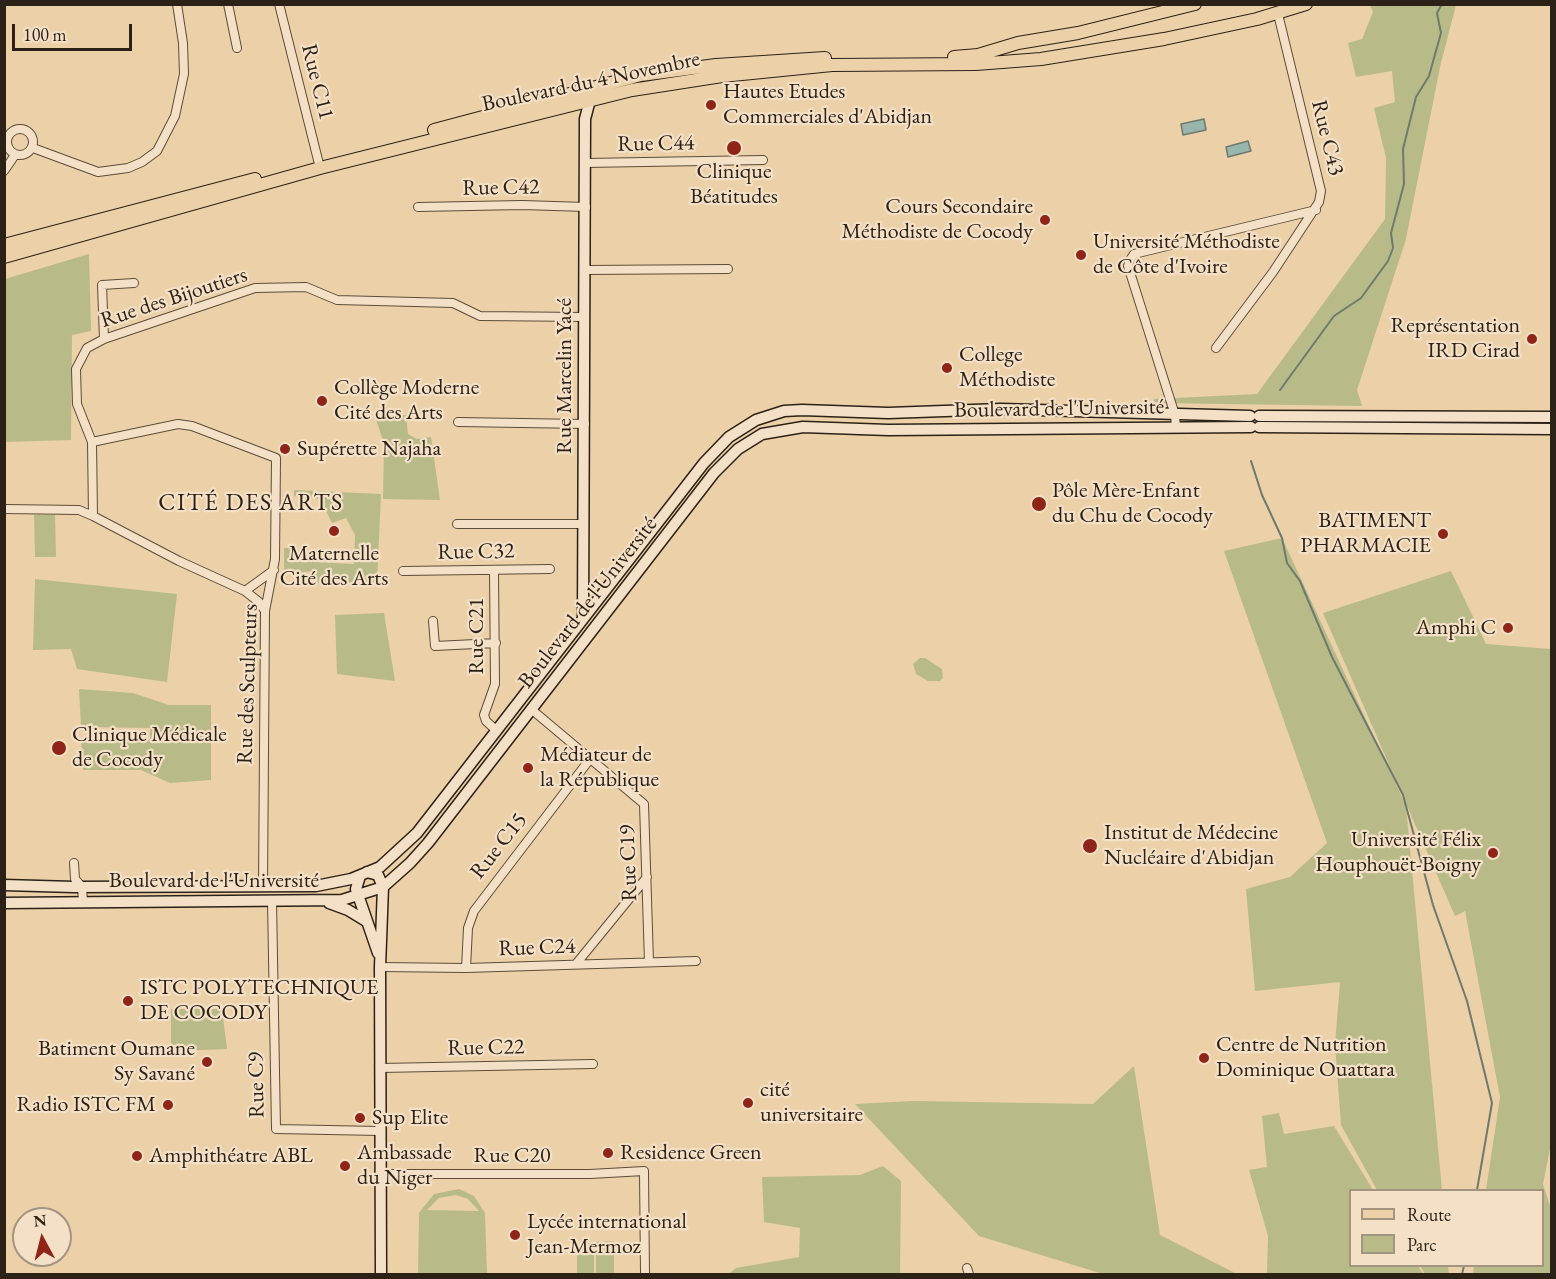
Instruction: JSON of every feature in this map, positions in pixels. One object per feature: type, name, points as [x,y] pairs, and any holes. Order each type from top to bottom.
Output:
[{"type":"main road","name":"Boulevard du 4 Novembre","points":[[4,245],[576,97],[641,75],[769,60],[978,55],[1018,43],[1078,33],[1196,4]]},
{"type":"main road","name":"Boulevard du 4 Novembre","points":[[590,93],[794,68],[861,64],[976,64],[1041,59],[1152,41],[1278,14],[1305,4]]},
{"type":"main road","name":"Boulevard du 4 Novembre","points":[[4,257],[319,165]]},
{"type":"street","points":[[33,148],[65,162],[98,172],[128,168],[142,162],[157,150],[175,116],[184,74],[183,43],[177,4]]},
{"type":"street","points":[[228,4],[237,48]]},
{"type":"street","name":"Rue C11","points":[[279,4],[319,165]]},
{"type":"street","name":"Rue C43","points":[[1216,348],[1316,210],[1321,191],[1278,14]]},
{"type":"street","name":"Rue Marcelin Yacé","points":[[583,619],[585,119],[590,93]]},
{"type":"street","name":"Rue Marcelin Yacé","points":[[576,97],[585,119]]},
{"type":"street","points":[[15,155],[7,142],[15,130],[30,133],[33,148]]},
{"type":"street","points":[[15,155],[25,155],[33,148]]},
{"type":"street","points":[[4,171],[15,155]]},
{"type":"street","name":"Rue C44","points":[[585,163],[763,160]]},
{"type":"street","name":"Rue C42","points":[[418,207],[540,205],[586,207]]},
{"type":"street","points":[[1176,428],[1175,415],[1128,266],[1130,260],[1134,254],[1316,210]]},
{"type":"street","points":[[585,270],[728,269]]},
{"type":"street","points":[[104,339],[102,285],[134,283]]},
{"type":"street","name":"Rue des Bijoutiers","points":[[93,516],[92,442],[77,404],[76,369],[87,348],[104,339],[255,288],[306,287],[334,299],[356,301],[454,303],[480,316],[585,317]]},
{"type":"street","name":"Boulevard de l'Université","points":[[4,885],[316,886],[364,874],[392,859],[417,834],[704,464],[742,427],[784,411],[888,413],[1001,409],[1104,410],[1251,422],[1295,428],[1551,429]]},
{"type":"street","points":[[888,413],[888,430]]},
{"type":"street","points":[[1295,416],[1295,428]]},
{"type":"street","name":"Boulevard de l'Université","points":[[4,903],[320,900],[359,896],[383,887],[428,843],[714,473],[751,440],[785,428],[888,430],[1176,428],[1295,416],[1551,417]]},
{"type":"street","points":[[458,422],[585,424]]},
{"type":"street","name":"Rue des Sculpteurs","points":[[92,442],[178,424],[192,426],[276,458],[278,486],[274,570],[265,611],[263,887]]},
{"type":"street","points":[[4,509],[79,510],[179,561],[245,591],[259,602],[265,611]]},
{"type":"street","points":[[457,524],[584,524]]},
{"type":"street","name":"Rue C32","points":[[403,571],[550,569]]},
{"type":"street","points":[[245,591],[274,570]]},
{"type":"street","name":"Rue C21","points":[[494,571],[495,684],[484,715],[486,722],[497,731]]},
{"type":"street","points":[[583,619],[594,627]]},
{"type":"street","points":[[433,621],[435,646],[496,643]]},
{"type":"street","name":"Rue C19","points":[[531,709],[644,804],[649,962]]},
{"type":"street","name":"Rue C15","points":[[466,968],[468,928],[474,911],[590,759]]},
{"type":"street","points":[[74,863],[76,884],[83,902]]},
{"type":"street","points":[[380,963],[356,887],[364,874],[378,875],[383,887],[380,963],[381,1275]]},
{"type":"street","points":[[576,964],[648,876]]},
{"type":"street","points":[[70,902],[76,884]]},
{"type":"street","name":"Rue C9","points":[[272,900],[276,1129],[380,1131]]},
{"type":"street","points":[[320,900],[344,908],[366,921]]},
{"type":"street","name":"Rue C24","points":[[380,963],[466,968],[696,961]]},
{"type":"street","name":"Rue C22","points":[[380,1068],[593,1064]]},
{"type":"street","name":"Rue C20","points":[[380,1174],[590,1174],[644,1171],[645,1275]]},
{"type":"green space","points":[[1370,5],[1456,5],[1440,67],[1406,239],[1357,390],[1362,406],[1155,403],[1154,399],[1257,394],[1385,219],[1386,158],[1374,108],[1395,102],[1392,71],[1356,77],[1348,43],[1362,39],[1373,12]]},
{"type":"green space","points":[[89,254],[91,331],[72,335],[71,440],[5,442],[5,279]]},
{"type":"green space","points":[[406,415],[408,434],[417,439],[431,437],[440,500],[383,499],[384,444],[375,416]]},
{"type":"green space","points":[[294,490],[381,494],[377,582],[313,583],[314,571],[284,574],[284,548],[292,548],[296,554],[302,554],[314,562],[354,564],[355,535],[346,518],[332,523],[320,499],[294,496]]},
{"type":"green space","points":[[34,515],[55,515],[56,557],[35,557]]},
{"type":"green space","points":[[1282,538],[1406,806],[1442,1189],[1376,1189],[1341,1125],[1335,1044],[1340,982],[1255,991],[1246,889],[1290,877],[1327,843],[1224,551]]},
{"type":"green space","points":[[1451,571],[1486,644],[1551,649],[1552,1139],[1543,1184],[1551,1209],[1551,1273],[1473,1274],[1474,1267],[1544,1267],[1544,1189],[1486,1189],[1500,1097],[1465,911],[1455,916],[1323,613]]},
{"type":"green space","points":[[35,579],[177,594],[167,682],[77,669],[71,649],[33,650]]},
{"type":"green space","points":[[384,613],[395,681],[337,674],[335,615]]},
{"type":"green space","points":[[920,658],[925,658],[942,669],[943,678],[940,681],[928,681],[916,674],[913,664]]},
{"type":"green space","points":[[79,689],[133,693],[169,705],[211,705],[211,780],[170,783],[141,770],[83,770],[81,739],[150,739],[150,728],[81,727]]},
{"type":"green space","points":[[171,1009],[222,1009],[227,1049],[171,1051]]},
{"type":"green space","points":[[1134,1066],[1160,1235],[1237,1274],[1103,1274],[979,1236],[855,1104],[912,1101],[1093,1104]]},
{"type":"green space","points":[[1279,1113],[1284,1134],[1334,1126],[1372,1189],[1349,1189],[1349,1267],[1419,1267],[1423,1274],[1267,1274],[1268,1236],[1249,1170],[1267,1167],[1262,1116]]},
{"type":"green space","points":[[883,1166],[901,1181],[900,1274],[729,1274],[736,1268],[799,1257],[800,1228],[764,1222],[762,1177],[860,1175]]},
{"type":"green space","points":[[459,1189],[474,1196],[485,1213],[487,1274],[418,1274],[419,1213],[434,1194]],"holes":[[[456,1195],[468,1199],[479,1211],[427,1210],[439,1198]]]},
{"type":"green space","points":[[614,1241],[614,1274],[596,1274],[596,1242]]},
{"type":"green space","points":[[594,1243],[594,1274],[577,1274],[577,1244]]},
{"type":"green space","points":[[1421,1267],[1448,1267],[1449,1274],[1425,1274]]},
{"type":"water","points":[[1204,119],[1206,130],[1183,135],[1181,124]]},
{"type":"water","points":[[1248,141],[1251,151],[1228,157],[1226,147]]},
{"type":"waterway","points":[[1280,390],[1334,316],[1361,298],[1388,261],[1393,248],[1391,233],[1404,184],[1403,149],[1416,97],[1429,76],[1441,33],[1437,13],[1442,4]]},
{"type":"waterway","points":[[1251,461],[1262,495],[1282,538],[1287,563],[1300,581],[1332,657],[1403,795],[1433,905],[1467,1001],[1492,1103],[1477,1189]]},
{"type":"waterway","points":[[1462,1274],[1464,1267]]},
{"type":"place","name":"Hautes Etudes Commerciales d'Abidjan","points":[[711,105]]},
{"type":"place","name":"Clinique Béatitudes","points":[[734,148]]},
{"type":"place","name":"Cours Secondaire Méthodiste de Cocody","points":[[1045,220]]},
{"type":"place","name":"Université Méthodiste de Côte d'Ivoire","points":[[1081,255]]},
{"type":"place","name":"Représentation IRD Cirad","points":[[1532,339]]},
{"type":"place","name":"College Méthodiste","points":[[947,368]]},
{"type":"place","name":"Collège Moderne Cité des Arts","points":[[322,401]]},
{"type":"place","name":"Supérette Najaha","points":[[285,449]]},
{"type":"place","name":"Pôle Mère-Enfant du Chu de Cocody","points":[[1039,504]]},
{"type":"place","name":"Maternelle Cité des Arts","points":[[334,531]]},
{"type":"place","name":"BATIMENT PHARMACIE","points":[[1443,534]]},
{"type":"place","name":"Amphi C","points":[[1508,628]]},
{"type":"place","name":"Clinique Médicale de Cocody","points":[[59,748]]},
{"type":"place","name":"Médiateur de la République","points":[[528,768]]},
{"type":"place","name":"Institut de Médecine Nucléaire d'Abidjan","points":[[1090,846]]},
{"type":"place","name":"Université Félix Houphouët-Boigny","points":[[1493,853]]},
{"type":"place","name":"ISTC POLYTECHNIQUE DE COCODY","points":[[128,1001]]},
{"type":"place","name":"Centre de Nutrition Dominique Ouattara","points":[[1204,1058]]},
{"type":"place","name":"Batiment Oumane Sy Savané","points":[[207,1062]]},
{"type":"place","name":"cité universitaire","points":[[748,1103]]},
{"type":"place","name":"Radio ISTC FM","points":[[168,1105]]},
{"type":"place","name":"Sup Elite","points":[[360,1118]]},
{"type":"place","name":"Residence Green","points":[[608,1153]]},
{"type":"place","name":"Amphithéatre ABL","points":[[137,1156]]},
{"type":"place","name":"Ambassade du Niger","points":[[345,1166]]},
{"type":"place","name":"Lycée international Jean-Mermoz","points":[[515,1235]]},
{"type":"district","name":"CITÉ DES ARTS","points":[[251,503]]}]
